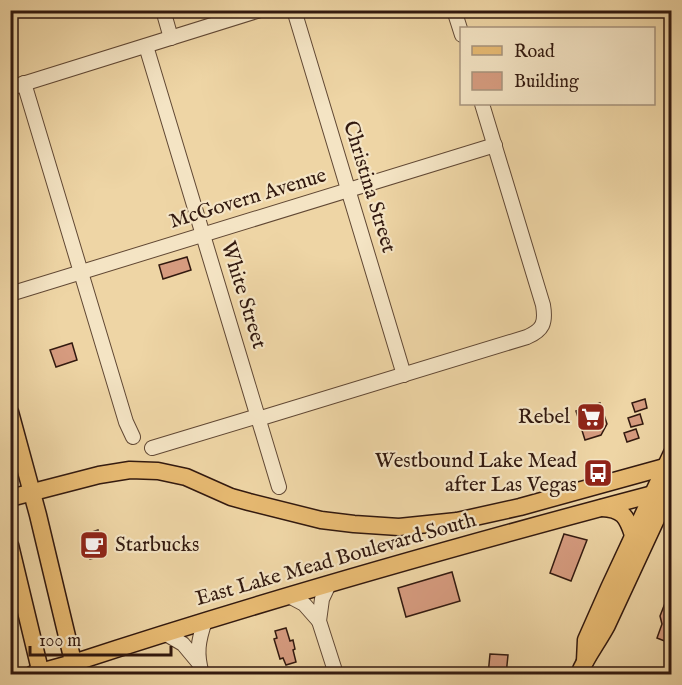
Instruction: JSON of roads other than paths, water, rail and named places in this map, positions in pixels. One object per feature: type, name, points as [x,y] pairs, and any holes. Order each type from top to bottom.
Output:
[{"type":"main road","points":[[10,412],[74,669]]},
{"type":"main road","points":[[10,498],[99,475],[130,470],[158,471],[186,477],[249,502],[321,520],[399,527],[457,521],[520,507],[670,461],[666,489],[607,625],[582,668]]},
{"type":"main road","points":[[582,668],[586,640],[633,535],[666,489]]},
{"type":"main road","name":"East Lake Mead Boulevard South","points":[[38,674],[74,669],[166,634],[367,572],[666,489]]},
{"type":"main road","points":[[602,508],[613,508],[620,512],[628,522],[633,535]]},
{"type":"main road","points":[[10,545],[38,674]]},
{"type":"street","points":[[163,10],[171,38]]},
{"type":"street","points":[[10,88],[260,10]]},
{"type":"street","name":"Christina Street","points":[[294,10],[404,375]]},
{"type":"street","points":[[454,10],[460,29]]},
{"type":"street","name":"White Street","points":[[146,46],[279,487]]},
{"type":"street","points":[[24,83],[124,416],[133,437]]},
{"type":"street","points":[[152,448],[404,375],[537,332],[543,325],[545,316],[543,305],[482,105]]},
{"type":"street","name":"McGovern Avenue","points":[[11,293],[203,236],[495,144]]},
{"type":"street","points":[[329,584],[322,599],[320,621],[336,675]]},
{"type":"street","points":[[289,596],[304,604],[320,621]]},
{"type":"street","points":[[200,668],[199,640],[206,621]]},
{"type":"street","points":[[166,634],[183,644],[200,668]]},
{"type":"place","name":"Rebel","points":[[591,417]]},
{"type":"place","name":"Westbound Lake Mead after Las Vegas","points":[[598,473]]},
{"type":"place","name":"Starbucks","points":[[94,545]]}]
